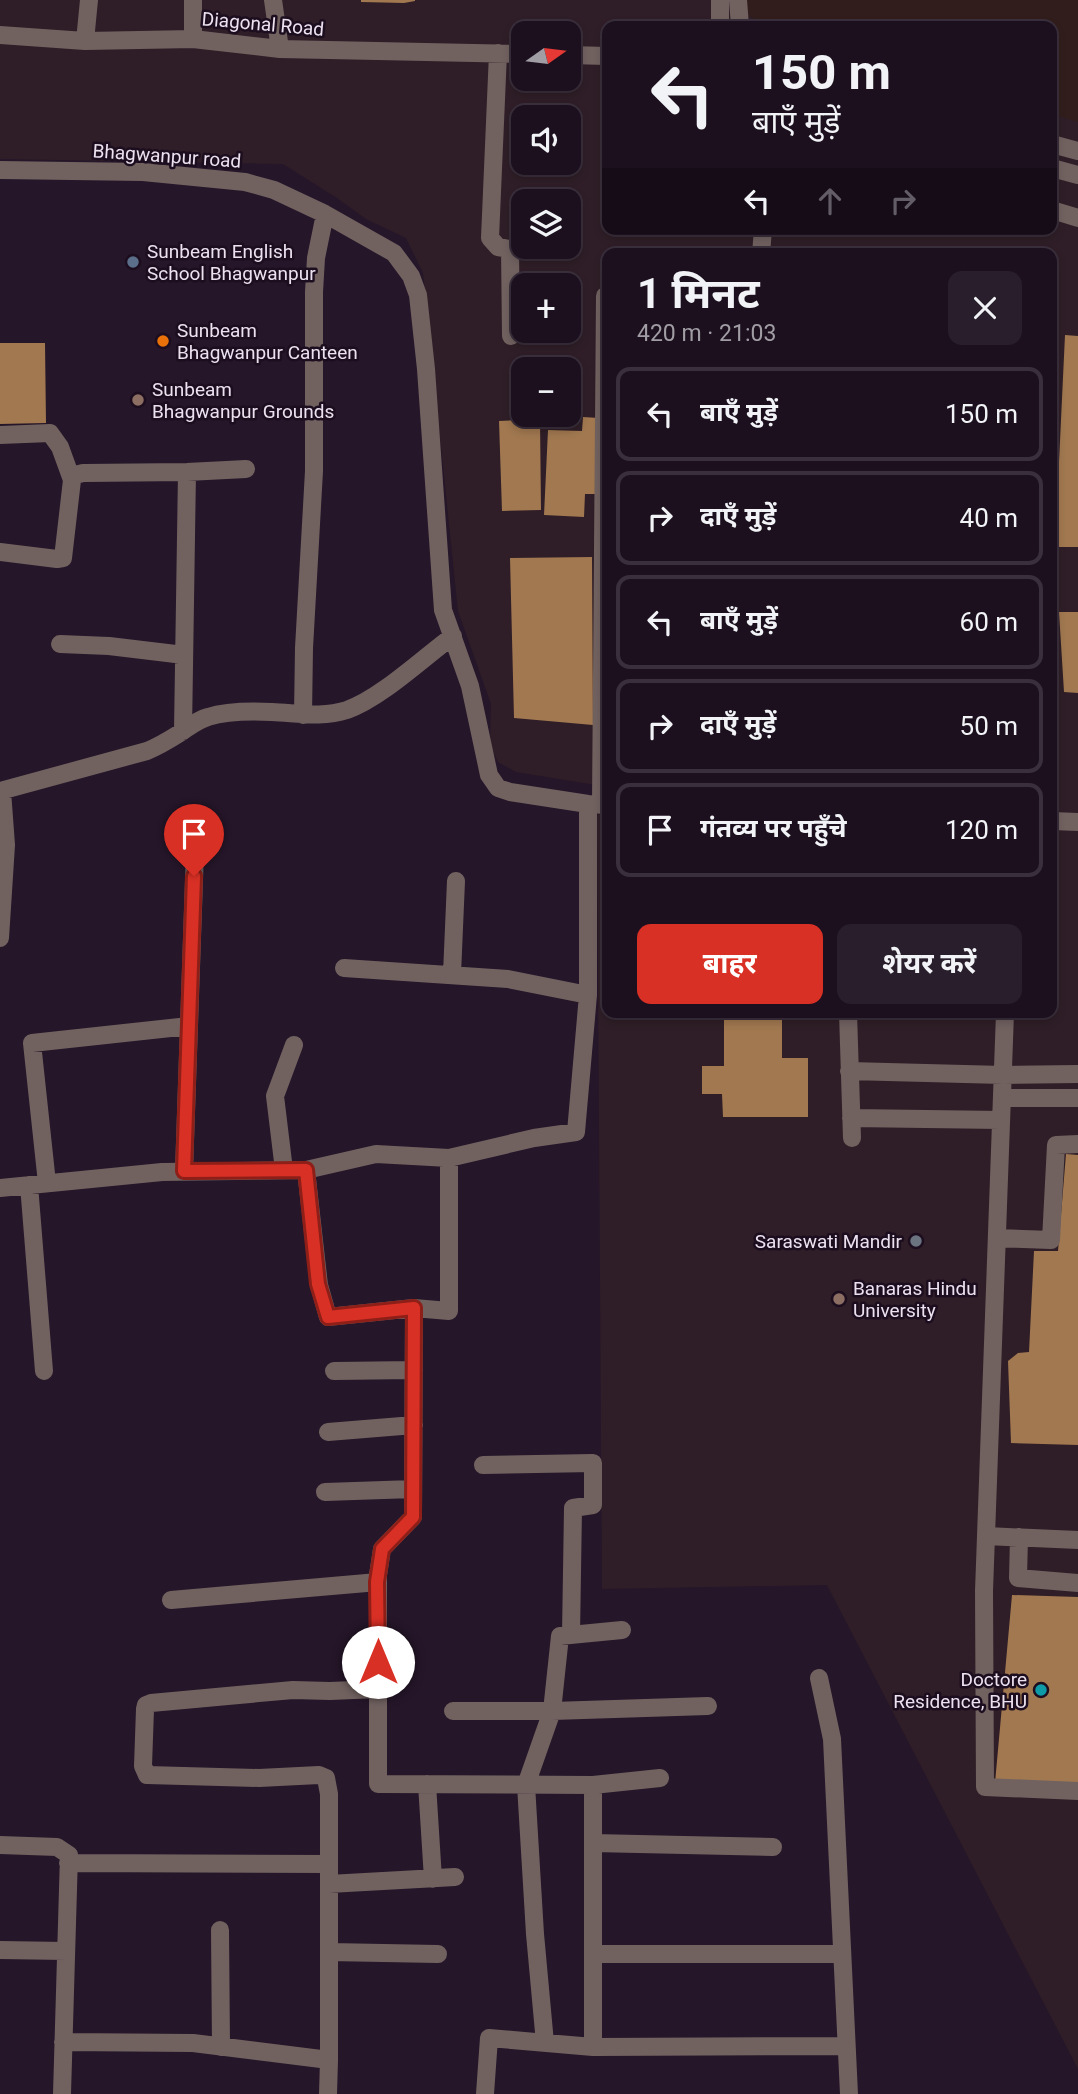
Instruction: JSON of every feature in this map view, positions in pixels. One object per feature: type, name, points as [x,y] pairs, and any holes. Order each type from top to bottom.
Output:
[{"type":"street","points":[[85,41],[89,0]]},
{"type":"street","points":[[193,0],[193,39]]},
{"type":"street","points":[[273,0],[280,49]]},
{"type":"street","points":[[738,0],[740,21]]},
{"type":"street","points":[[721,21],[724,2]]},
{"type":"street","name":"Diagonal Road","points":[[0,35],[85,41],[193,39],[280,49],[511,54]]},
{"type":"street","points":[[498,53],[490,238],[498,247],[510,249],[510,336]]},
{"type":"street","points":[[581,55],[602,56]]},
{"type":"street","points":[[1057,145],[1078,151]]},
{"type":"street","points":[[1057,169],[1078,175]]},
{"type":"street","name":"Bhagwanpur road","points":[[0,170],[143,172],[246,182],[274,190],[325,214],[394,253],[411,276],[418,295],[426,369],[443,610],[470,686],[489,775],[498,788],[510,792],[599,805]]},
{"type":"street","points":[[1057,212],[1078,218]]},
{"type":"street","points":[[303,715],[314,471],[314,292],[316,258],[325,214]]},
{"type":"street","points":[[0,435],[50,432],[60,447],[72,480]]},
{"type":"street","points":[[0,552],[62,558],[72,480],[75,475],[246,469]]},
{"type":"street","points":[[183,731],[187,472]]},
{"type":"street","points":[[0,1188],[162,1172],[306,1170],[376,1154],[449,1158],[534,1138],[576,1132],[588,995],[599,805],[602,550]]},
{"type":"street","points":[[0,938],[6,845],[1,791],[147,751],[208,717],[243,712],[328,714],[347,709],[373,697],[453,636]]},
{"type":"street","points":[[60,644],[108,646],[184,655]]},
{"type":"street","points":[[1057,821],[1078,822]]},
{"type":"street","points":[[184,1171],[195,851]]},
{"type":"street","points":[[452,974],[456,881]]},
{"type":"street","points":[[344,968],[508,979],[588,995]]},
{"type":"street","points":[[848,1018],[852,1138]]},
{"type":"street","points":[[1005,1018],[984,1591],[985,1787],[1078,1791]]},
{"type":"street","points":[[44,1371],[33,1043],[189,1026]]},
{"type":"street","points":[[284,1170],[275,1096],[295,1045]]},
{"type":"street","points":[[849,1071],[1078,1074]]},
{"type":"street","points":[[1002,1098],[1078,1098]]},
{"type":"street","points":[[851,1118],[1001,1121]]},
{"type":"street","points":[[997,1238],[1051,1240],[1056,1145],[1078,1144]]},
{"type":"street","points":[[306,1170],[318,1284],[328,1317],[414,1308],[449,1311],[449,1158]]},
{"type":"street","points":[[414,1308],[413,1517],[382,1549],[377,1582],[377,1784],[593,1785],[660,1778]]},
{"type":"street","points":[[334,1371],[414,1370]]},
{"type":"street","points":[[328,1432],[414,1426]]},
{"type":"street","points":[[483,1465],[593,1463],[593,1505],[573,1508],[571,1635]]},
{"type":"street","points":[[326,1492],[413,1489]]},
{"type":"street","points":[[986,1536],[1078,1540]]},
{"type":"street","points":[[1019,1537],[1018,1578],[1078,1583]]},
{"type":"street","points":[[171,1600],[377,1582]]},
{"type":"street","points":[[545,2043],[535,1934],[527,1785],[552,1711],[560,1636],[622,1630]]},
{"type":"street","points":[[819,1678],[832,1739],[849,2094]]},
{"type":"street","points":[[328,2094],[329,1794],[326,1778],[319,1775],[147,1775],[143,1766],[145,1709],[146,1705],[151,1703],[293,1690],[378,1689]]},
{"type":"street","points":[[453,1711],[708,1706]]},
{"type":"street","points":[[428,1784],[433,1879]]},
{"type":"street","points":[[593,1785],[593,2048]]},
{"type":"street","points":[[593,1843],[773,1847]]},
{"type":"street","points":[[0,1845],[57,1847],[69,1855],[62,2094]]},
{"type":"street","points":[[68,1863],[329,1864]]},
{"type":"street","points":[[329,1884],[455,1877]]},
{"type":"street","points":[[220,1930],[221,2047]]},
{"type":"street","points":[[0,1950],[66,1951]]},
{"type":"street","points":[[329,1951],[438,1954]]},
{"type":"street","points":[[593,1954],[842,1954]]},
{"type":"street","points":[[485,2094],[489,2038],[593,2048],[846,2046]]},
{"type":"street","points":[[63,2042],[194,2043],[329,2060]]},
{"type":"shaded area","name":"Banaras Hindu University","points":[[0,0],[1078,0],[1078,2069],[827,1585],[602,1589],[597,818],[602,786],[516,772],[498,762],[490,745],[491,704],[458,611],[423,273],[406,238],[366,219],[283,164],[0,159]]},
{"type":"shaded area","points":[[743,0],[1078,0],[1078,122],[1057,116],[1057,21],[757,21],[744,11]]},
{"type":"building","points":[[361,0],[415,0],[415,1],[404,3]]},
{"type":"building","points":[[1065,335],[1078,336],[1078,547],[1057,547]]},
{"type":"building","points":[[0,343],[45,343],[46,423],[0,424]]},
{"type":"building","points":[[583,417],[599,418],[595,494],[585,494],[584,517],[544,515],[548,430],[582,431]]},
{"type":"building","points":[[511,420],[511,427],[540,427],[541,510],[502,511],[499,421]]},
{"type":"building","points":[[592,557],[593,725],[514,718],[510,558]]},
{"type":"building","points":[[1059,612],[1078,612],[1078,693],[1064,692]]},
{"type":"building","points":[[724,1018],[782,1018],[782,1058],[808,1058],[808,1117],[723,1117],[722,1094],[702,1094],[702,1066],[724,1066]]},
{"type":"building","points":[[1066,1154],[1078,1155],[1078,1445],[1011,1443],[1008,1361],[1018,1353],[1029,1352],[1034,1251],[1058,1251]]},
{"type":"building","name":"Doctore Residence, BHU","points":[[1012,1595],[1078,1597],[1078,1786],[995,1783]]},
{"type":"place","name":"Sunbeam English School Bhagwanpur","points":[[133,262]]},
{"type":"place","name":"Sunbeam Bhagwanpur Canteen","points":[[163,341]]},
{"type":"place","name":"Sunbeam Bhagwanpur Grounds","points":[[138,400]]},
{"type":"place","name":"Saraswati Mandir","points":[[916,1241]]},
{"type":"place","name":"Banaras Hindu University","points":[[839,1299]]},
{"type":"place","name":"Doctore Residence, BHU","points":[[1041,1690]]},
{"type":"route","points":[[194,876],[184,1171],[306,1170],[318,1284],[328,1317],[414,1308],[413,1517],[382,1549],[377,1582],[378,1662]]}]
